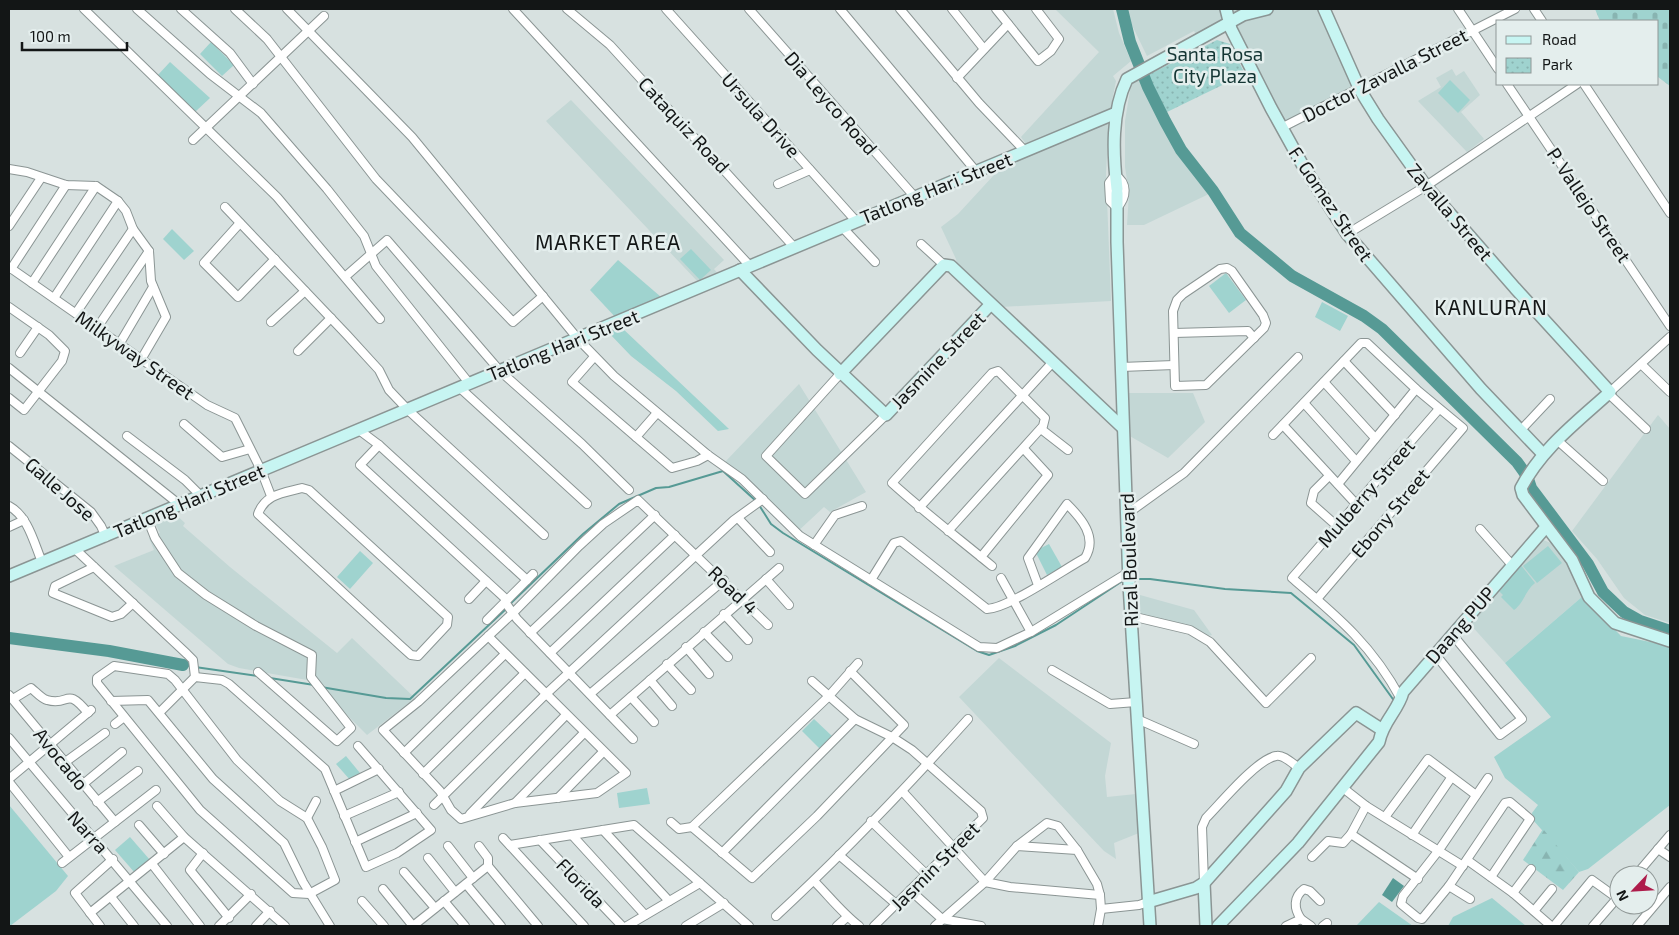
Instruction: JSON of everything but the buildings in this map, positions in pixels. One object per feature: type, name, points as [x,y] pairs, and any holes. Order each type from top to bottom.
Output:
[{"type":"street","points":[[84,9],[277,197],[346,276],[380,319]]},
{"type":"street","points":[[137,9],[210,74],[261,113],[327,189],[364,236],[376,266],[465,386],[587,504]]},
{"type":"street","points":[[181,9],[230,53],[253,84]]},
{"type":"street","points":[[235,9],[267,40],[282,58],[376,179],[513,322],[543,296]]},
{"type":"street","points":[[287,9],[428,154],[594,357],[708,455],[730,468],[788,526],[814,545],[979,647],[997,648],[1032,632],[1129,576]]},
{"type":"street","points":[[513,9],[524,15],[840,374],[886,415],[805,494],[766,456],[840,374],[947,266]]},
{"type":"street","name":"Cataquiz Road","points":[[567,9],[610,45],[794,247]]},
{"type":"street","name":"Ursula Drive","points":[[666,9],[856,220]]},
{"type":"street","name":"Dia Leyco Road","points":[[749,9],[914,196]]},
{"type":"street","points":[[840,9],[975,170]]},
{"type":"street","points":[[900,9],[957,78],[1025,151]]},
{"type":"street","points":[[952,9],[984,49]]},
{"type":"street","points":[[996,9],[1038,61],[1051,51],[1059,39],[1036,9]]},
{"type":"street","name":"F. Gomez Street","points":[[1226,9],[1228,22],[1281,128],[1347,234],[1395,292],[1543,454]]},
{"type":"street","name":"Rizal Boulevard","points":[[1150,926],[1126,514],[1116,175],[1116,113],[1124,85],[1127,79],[1134,74],[1242,15],[1267,9]]},
{"type":"street","name":"Zavalla Street","points":[[1324,9],[1360,90],[1378,120],[1426,186],[1514,288],[1609,393]]},
{"type":"street","points":[[1458,9],[1496,66]]},
{"type":"street","name":"Doctor Zavalla Street","points":[[1281,128],[1360,90],[1515,9]]},
{"type":"street","points":[[1534,9],[1541,20]]},
{"type":"street","points":[[193,140],[282,58],[324,16]]},
{"type":"street","points":[[957,78],[1008,24]]},
{"type":"street","name":"P. Vallejo Street","points":[[1508,85],[1670,326]]},
{"type":"street","points":[[1347,234],[1426,186],[1576,85]]},
{"type":"street","points":[[1585,85],[1670,213]]},
{"type":"street","name":"Tatlong Hari Street","points":[[9,576],[578,339],[975,170],[1116,113]]},
{"type":"street","points":[[778,184],[810,170]]},
{"type":"street","points":[[10,172],[27,172],[66,185],[96,186],[118,201],[126,211],[133,229],[149,251],[153,288],[166,317],[142,358]]},
{"type":"street","points":[[1116,175],[1121,178],[1125,186],[1123,202],[1117,208],[1110,201],[1109,183],[1116,175]]},
{"type":"street","points":[[9,226],[41,178]]},
{"type":"street","points":[[10,268],[66,185]]},
{"type":"street","points":[[32,283],[96,186]]},
{"type":"street","points":[[54,298],[118,201]]},
{"type":"street","points":[[225,207],[379,370],[389,390],[408,410],[544,535]]},
{"type":"street","points":[[240,223],[204,263],[238,297],[275,259]]},
{"type":"street","points":[[842,226],[874,262]]},
{"type":"street","points":[[76,313],[133,229]]},
{"type":"street","points":[[346,276],[387,240],[500,370],[582,444],[629,490]]},
{"type":"street","points":[[920,244],[947,266],[1124,428]]},
{"type":"street","points":[[97,328],[149,251]]},
{"type":"street","name":"Milkyway Street","points":[[10,268],[207,405],[235,418],[261,470],[271,496]]},
{"type":"street","points":[[1227,268],[1232,271],[1265,319],[1264,328],[1254,338],[1206,385],[1175,386],[1173,311],[1177,300],[1220,269],[1227,268]]},
{"type":"street","points":[[120,343],[153,288]]},
{"type":"street","points":[[271,322],[305,291]]},
{"type":"street","name":"Jasmine Street","points":[[886,415],[990,305]]},
{"type":"street","points":[[9,307],[65,351],[62,360],[24,410],[9,398]]},
{"type":"street","points":[[298,351],[331,318]]},
{"type":"street","points":[[20,353],[38,328]]},
{"type":"street","points":[[1174,333],[1248,331],[1254,338]]},
{"type":"street","points":[[1670,337],[1543,454],[1532,466],[1521,488],[1546,527],[1572,560],[1590,597],[1615,623],[1670,641]]},
{"type":"street","points":[[1272,435],[1361,342],[1367,343],[1439,409]]},
{"type":"street","points":[[594,357],[572,382],[672,468],[697,461],[708,455]]},
{"type":"street","points":[[1126,514],[1184,473],[1298,357]]},
{"type":"street","points":[[1344,361],[1395,415]]},
{"type":"street","points":[[919,508],[1052,363]]},
{"type":"street","points":[[1641,364],[1670,392]]},
{"type":"street","points":[[1121,367],[1174,366]]},
{"type":"street","points":[[9,368],[180,505]]},
{"type":"street","points":[[948,531],[1024,449],[1041,429],[1045,418],[1024,394],[998,371],[992,373],[892,483],[919,508],[992,566]]},
{"type":"street","points":[[1324,382],[1375,438]]},
{"type":"street","points":[[1338,484],[1416,389]]},
{"type":"street","points":[[1609,393],[1646,429]]},
{"type":"street","points":[[1520,431],[1550,399]]},
{"type":"street","points":[[1304,403],[1356,461]]},
{"type":"street","name":"Ebony Street","points":[[1317,599],[1463,428],[1439,409]]},
{"type":"street","name":"Mulberry Street","points":[[1317,599],[1292,578],[1439,409]]},
{"type":"street","points":[[636,437],[657,413]]},
{"type":"street","points":[[184,424],[222,457],[250,449]]},
{"type":"street","points":[[1282,425],[1357,505]]},
{"type":"street","points":[[1041,429],[1068,450]]},
{"type":"street","points":[[359,430],[378,444],[530,577],[488,636],[418,702],[383,730],[443,796],[451,810],[461,819],[487,810],[515,804],[598,794],[626,773],[488,636]]},
{"type":"street","points":[[127,436],[185,480],[201,496]]},
{"type":"street","points":[[1557,440],[1602,481]]},
{"type":"street","points":[[378,444],[360,465],[486,581],[530,633],[634,739]]},
{"type":"street","name":"Galle Jose","points":[[9,448],[91,512],[106,537]]},
{"type":"street","points":[[981,557],[1048,475],[1024,449]]},
{"type":"street","points":[[1329,476],[1314,491],[1311,503],[1337,526]]},
{"type":"street","points":[[302,488],[309,490],[448,617],[447,625],[418,656],[411,655],[258,514],[261,504],[271,496],[302,488]]},
{"type":"street","name":"Road 4","points":[[509,606],[617,514],[638,500],[768,624]]},
{"type":"street","points":[[434,805],[546,694],[738,518],[761,500]]},
{"type":"street","points":[[871,580],[894,543],[901,541],[988,609],[996,608],[1038,585],[1084,558],[1088,553],[1086,523],[1067,504],[1028,558],[1038,585]]},
{"type":"street","points":[[9,506],[17,510],[24,520],[42,562]]},
{"type":"street","points":[[814,545],[834,515],[862,506]]},
{"type":"street","points":[[530,633],[655,515]]},
{"type":"street","points":[[147,518],[155,538],[178,573],[206,595],[256,626],[312,655],[311,677],[351,728],[338,741],[258,672]]},
{"type":"street","points":[[738,518],[770,552]]},
{"type":"street","points":[[9,526],[24,520]]},
{"type":"street","name":"Daang PUP","points":[[1218,926],[1298,843],[1379,742],[1381,729],[1400,700],[1403,692],[1546,527]]},
{"type":"street","points":[[1480,528],[1512,565]]},
{"type":"street","points":[[550,653],[675,535]]},
{"type":"street","points":[[75,548],[192,660],[195,675]]},
{"type":"street","points":[[94,567],[55,586],[53,593],[112,617],[121,614],[133,603]]},
{"type":"street","points":[[610,715],[779,568]]},
{"type":"street","points":[[1001,578],[1032,632]]},
{"type":"street","points":[[766,579],[789,605]]},
{"type":"street","points":[[590,694],[724,580]]},
{"type":"street","points":[[469,599],[486,581]]},
{"type":"street","points":[[1317,599],[1358,637],[1389,677],[1400,700]]},
{"type":"street","points":[[487,620],[509,606]]},
{"type":"street","points":[[724,614],[748,640]]},
{"type":"street","points":[[1131,616],[1190,630],[1210,642],[1266,703],[1312,658]]},
{"type":"street","points":[[704,632],[728,657]]},
{"type":"street","points":[[1435,654],[1500,735],[1522,719],[1452,634]]},
{"type":"street","points":[[686,647],[709,674]]},
{"type":"street","points":[[404,754],[505,654]]},
{"type":"street","points":[[671,822],[680,829],[692,827],[828,697],[858,663]]},
{"type":"street","points":[[667,664],[691,690]]},
{"type":"street","points":[[114,666],[168,674],[181,689],[237,760],[280,801],[306,818],[322,847],[335,880],[309,894],[293,894],[200,810],[110,701],[97,683],[97,678],[114,666]]},
{"type":"street","points":[[692,827],[752,878],[817,816],[892,737],[903,722],[850,670]]},
{"type":"street","points":[[1052,670],[1110,704],[1136,702]]},
{"type":"street","points":[[423,774],[525,673]]},
{"type":"street","points":[[160,712],[195,675]]},
{"type":"street","points":[[195,675],[222,680],[229,684],[325,769],[366,867],[397,853],[431,830],[358,746]]},
{"type":"street","points":[[650,680],[672,706]]},
{"type":"street","points":[[812,681],[855,719],[892,737],[928,763]]},
{"type":"street","points":[[11,697],[32,688],[45,700],[52,701],[70,697],[76,699],[89,712],[9,781],[69,857]]},
{"type":"street","points":[[631,696],[654,722]]},
{"type":"street","name":"Avocado","points":[[11,697],[82,786],[115,822]]},
{"type":"street","points":[[110,701],[148,700],[160,712],[213,779],[284,843],[309,894],[330,926]]},
{"type":"street","points":[[1101,909],[1139,905],[1196,888],[1204,883],[1286,791],[1299,768],[1356,713],[1381,729]]},
{"type":"street","points":[[468,816],[566,715]]},
{"type":"street","points":[[115,724],[124,717]]},
{"type":"street","points":[[722,853],[855,719]]},
{"type":"street","points":[[776,916],[814,881],[871,821],[903,792],[968,719]]},
{"type":"street","points":[[1137,719],[1194,744]]},
{"type":"street","points":[[64,763],[105,733]]},
{"type":"street","points":[[515,804],[584,733]]},
{"type":"street","name":"Narra","points":[[9,738],[93,839],[132,881],[168,926]]},
{"type":"street","points":[[82,786],[122,752]]},
{"type":"street","points":[[558,798],[603,752]]},
{"type":"street","points":[[1206,926],[1202,827],[1206,818],[1255,768],[1275,756],[1281,756],[1299,768]]},
{"type":"street","points":[[1385,817],[1428,759],[1476,795]]},
{"type":"street","name":"Jasmin Street","points":[[874,926],[983,818],[981,811],[928,763]]},
{"type":"street","points":[[334,791],[379,769]]},
{"type":"street","points":[[97,802],[138,770]]},
{"type":"street","points":[[1412,835],[1451,778]]},
{"type":"street","points":[[1488,778],[1439,850],[1403,896],[1401,904],[1420,919],[1449,886],[1505,803],[1510,802],[1530,819],[1491,877]]},
{"type":"street","points":[[1343,788],[1366,806],[1412,835],[1491,877],[1553,926],[1592,880],[1609,891]]},
{"type":"street","points":[[62,863],[156,790]]},
{"type":"street","points":[[344,816],[399,792]]},
{"type":"street","points":[[903,792],[985,882],[1010,887],[1100,895]]},
{"type":"street","points":[[306,818],[316,801]]},
{"type":"street","points":[[482,802],[487,810]]},
{"type":"street","points":[[157,806],[184,837],[285,926]]},
{"type":"street","points":[[1312,857],[1328,841],[1343,842],[1351,834],[1366,806]]},
{"type":"street","points":[[355,842],[417,813]]},
{"type":"street","points":[[871,821],[926,874]]},
{"type":"street","points":[[935,926],[985,882],[1017,846],[1047,823],[1058,826],[1078,850],[1097,884],[1101,909],[1098,926]]},
{"type":"street","points":[[139,825],[164,854]]},
{"type":"street","points":[[510,845],[634,825],[746,925]]},
{"type":"street","points":[[603,830],[669,901]]},
{"type":"street","points":[[1351,834],[1418,879]]},
{"type":"street","points":[[572,835],[645,916]]},
{"type":"street","points":[[1644,865],[1670,835]]},
{"type":"street","points":[[90,913],[132,881],[184,837]]},
{"type":"street","points":[[504,838],[584,926]]},
{"type":"street","name":"Florida","points":[[540,840],[622,926]]},
{"type":"street","points":[[448,846],[469,881],[501,926]]},
{"type":"street","points":[[479,846],[488,858],[488,866],[538,926]]},
{"type":"street","points":[[1017,846],[1078,850]]},
{"type":"street","points":[[1658,849],[1670,857]]},
{"type":"street","points":[[202,853],[190,870],[229,918]]},
{"type":"street","points":[[839,855],[896,904]]},
{"type":"street","points":[[428,858],[455,892]]},
{"type":"street","points":[[100,926],[75,893],[113,860]]},
{"type":"street","points":[[152,864],[200,926]]},
{"type":"street","points":[[383,888],[413,926],[488,866]]},
{"type":"street","points":[[1513,893],[1531,869]]},
{"type":"street","points":[[404,872],[435,908]]},
{"type":"street","points":[[814,881],[839,906],[847,917],[859,926]]},
{"type":"street","points":[[627,926],[700,883]]},
{"type":"street","points":[[1449,886],[1470,899]]},
{"type":"street","points":[[1637,926],[1670,887]]},
{"type":"street","points":[[1310,926],[1301,919],[1296,906],[1299,892],[1304,889],[1310,891],[1320,901]]},
{"type":"street","points":[[1534,911],[1552,889]]},
{"type":"street","points":[[910,890],[942,919],[981,926]]},
{"type":"street","points":[[219,926],[229,918],[250,894]]},
{"type":"street","points":[[111,897],[134,926]]},
{"type":"street","points":[[362,901],[384,926]]},
{"type":"street","points":[[444,901],[465,926]]},
{"type":"street","points":[[686,926],[724,904]]},
{"type":"street","points":[[1593,926],[1609,907]]},
{"type":"street","points":[[256,926],[270,911]]},
{"type":"street","points":[[837,926],[847,917]]},
{"type":"street","points":[[1286,926],[1301,919]]},
{"type":"street","points":[[422,920],[427,926]]},
{"type":"shaded area","points":[[1055,9],[1113,9],[1119,33],[1131,61],[1113,76],[1116,81],[1110,111],[1028,147],[1021,137],[1099,52]]},
{"type":"shaded area","points":[[1125,9],[1325,9],[1360,90],[1281,128],[1231,29],[1198,38],[1194,31],[1147,56],[1131,23],[1129,23]]},
{"type":"shaded area","points":[[1452,69],[1456,76],[1464,71],[1480,95],[1461,112],[1484,139],[1467,152],[1418,101],[1441,87],[1436,78]]},
{"type":"shaded area","points":[[1139,80],[1174,145],[1211,193],[1144,225],[1127,225],[1129,193],[1125,167],[1125,121],[1131,84]]},
{"type":"shaded area","points":[[571,100],[724,260],[714,269],[718,274],[699,283],[546,121]]},
{"type":"shaded area","points":[[1109,117],[1106,173],[1111,301],[1001,307],[957,264],[941,227],[958,214],[1005,163]]},
{"type":"shaded area","points":[[799,384],[866,492],[830,512],[824,507],[795,534],[748,487],[723,467],[726,461]]},
{"type":"shaded area","points":[[1126,393],[1193,393],[1205,422],[1168,458],[1128,435]]},
{"type":"shaded area","points":[[1658,415],[1670,429],[1670,623],[1645,615],[1624,598],[1597,559],[1572,531]]},
{"type":"shaded area","points":[[172,511],[185,523],[183,526],[230,567],[337,653],[352,638],[415,698],[367,735],[313,681],[239,668],[228,664],[114,566],[154,550],[149,538],[160,533],[153,519]]},
{"type":"shaded area","points":[[1541,539],[1553,544],[1565,559],[1583,596],[1505,663],[1469,623]]},
{"type":"shaded area","points":[[1140,595],[1194,610],[1212,635],[1207,636],[1140,615]]},
{"type":"shaded area","points":[[999,658],[1111,743],[1105,776],[1107,797],[1136,794],[1139,833],[1114,843],[1116,859],[1104,851],[959,697]]},
{"type":"shaded area","points":[[1393,878],[1404,886],[1392,902],[1382,895]]},
{"type":"green space","points":[[1595,9],[1670,9],[1670,86],[1659,78],[1659,20],[1600,20]]},
{"type":"green space","name":"Santa Rosa City Plaza","points":[[1217,40],[1230,44],[1245,74],[1167,112],[1148,75]]},
{"type":"green space","points":[[211,42],[234,65],[222,76],[200,54]]},
{"type":"green space","points":[[170,62],[210,98],[195,112],[157,76]]},
{"type":"green space","points":[[1450,80],[1470,100],[1458,113],[1438,93]]},
{"type":"green space","points":[[172,229],[194,251],[184,260],[163,239]]},
{"type":"green space","points":[[691,249],[711,270],[700,280],[680,259]]},
{"type":"green space","points":[[618,260],[661,297],[617,319],[590,290]]},
{"type":"green space","points":[[1226,273],[1246,300],[1229,313],[1209,286]]},
{"type":"green space","points":[[1322,302],[1348,316],[1340,331],[1315,317]]},
{"type":"green space","points":[[621,327],[729,429],[718,431],[676,391],[631,356],[609,333]]},
{"type":"green space","points":[[1049,544],[1062,567],[1047,575],[1035,551]]},
{"type":"green space","points":[[1548,546],[1562,563],[1537,583],[1523,566]]},
{"type":"green space","points":[[360,551],[373,563],[350,589],[337,577]]},
{"type":"green space","points":[[1520,564],[1535,583],[1514,610],[1501,597],[1503,595],[1498,590]]},
{"type":"green space","points":[[1583,596],[1621,636],[1670,646],[1670,805],[1588,869],[1579,872],[1533,820],[1532,813],[1538,805],[1505,778],[1494,757],[1551,717],[1505,663]]},
{"type":"green space","points":[[814,719],[833,737],[821,750],[802,731]]},
{"type":"green space","points":[[346,756],[360,773],[351,781],[336,764]]},
{"type":"green space","points":[[647,788],[650,804],[619,808],[617,793]]},
{"type":"green space","points":[[9,805],[68,876],[56,891],[10,926]]},
{"type":"green space","points":[[1543,829],[1579,872],[1563,890],[1523,860]]},
{"type":"green space","points":[[130,837],[150,860],[135,873],[115,850]]},
{"type":"green space","points":[[1492,898],[1526,926],[1448,926],[1453,917]]},
{"type":"green space","points":[[1379,902],[1413,926],[1356,926]]},
{"type":"waterway","points":[[1122,9],[1130,42],[1148,87],[1165,121],[1181,150],[1213,191],[1240,233],[1292,276],[1364,316],[1382,329],[1517,462],[1527,476],[1531,488],[1588,564],[1603,592],[1624,612],[1640,621],[1670,631]]},
{"type":"waterway","points":[[510,604],[583,534],[619,504],[656,488],[669,487],[723,471],[756,501]]},
{"type":"waterway","points":[[759,505],[771,524],[783,533],[977,651],[989,655],[1015,646],[1056,625],[1124,580]]},
{"type":"waterway","points":[[1134,579],[1150,579],[1225,589],[1291,593],[1354,645],[1395,702]]},
{"type":"waterway","points":[[321,687],[386,698],[410,699],[507,608]]},
{"type":"waterway","points":[[9,638],[109,651],[183,665]]},
{"type":"waterway","points":[[183,665],[191,666]]},
{"type":"waterway","points":[[195,667],[258,676]]},
{"type":"waterway","points":[[270,678],[314,685]]},
{"type":"district","name":"MARKET AREA","points":[[608,243]]},
{"type":"district","name":"KANLURAN","points":[[1491,308]]}]
